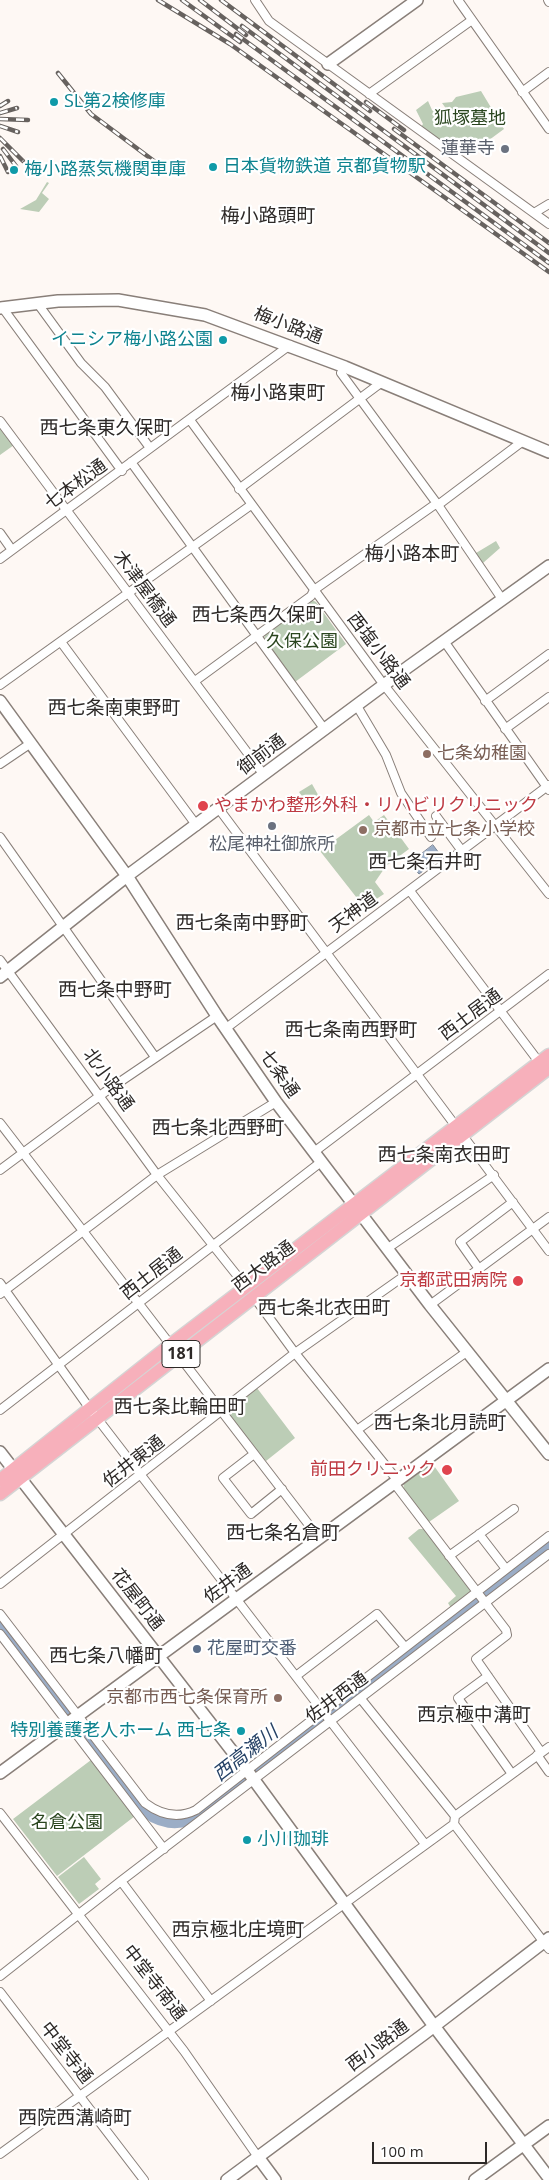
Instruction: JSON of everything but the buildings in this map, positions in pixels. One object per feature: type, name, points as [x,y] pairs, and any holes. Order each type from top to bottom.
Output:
[{"type":"main road","name":"西大路通","points":[[0,1494],[17,1474],[175,1350],[546,1066]]},
{"type":"main road","name":"西大路通","points":[[0,1480],[17,1474]]},
{"type":"street","points":[[255,0],[269,20],[549,224]]},
{"type":"street","points":[[328,64],[416,0]]},
{"type":"street","points":[[458,0],[549,129]]},
{"type":"street","points":[[369,94],[440,41],[472,20]]},
{"type":"street","points":[[522,92],[549,72]]},
{"type":"street","points":[[534,213],[549,204]]},
{"type":"street","name":"梅小路通","points":[[1,307],[118,300],[205,315],[290,345],[549,452]]},
{"type":"street","points":[[38,304],[81,364],[105,387],[150,448]]},
{"type":"street","points":[[1,307],[122,470]]},
{"type":"street","name":"七本松通","points":[[0,559],[290,345]]},
{"type":"street","points":[[345,367],[341,373],[438,504],[502,599]]},
{"type":"street","points":[[239,489],[382,382]]},
{"type":"street","name":"西塩小路通","points":[[190,420],[384,685],[549,894]]},
{"type":"street","name":"木津屋橋通","points":[[0,421],[264,776]]},
{"type":"street","points":[[195,681],[310,596],[314,590],[438,504],[523,441]]},
{"type":"street","points":[[131,462],[324,730]]},
{"type":"street","points":[[0,685],[251,505]]},
{"type":"street","points":[[0,532],[12,550]]},
{"type":"street","name":"御前通","points":[[4,973],[127,876],[197,826],[384,685],[549,566]]},
{"type":"street","points":[[444,641],[484,701],[548,788]]},
{"type":"street","points":[[61,642],[197,826]]},
{"type":"street","points":[[484,701],[548,658]]},
{"type":"street","points":[[505,729],[549,697]]},
{"type":"street","name":"七条通","points":[[0,701],[127,876],[225,1029],[276,1102],[505,1401],[549,1454]]},
{"type":"street","points":[[357,706],[386,755],[401,793],[431,837]]},
{"type":"street","points":[[0,764],[31,743]]},
{"type":"street","name":"天神道","points":[[225,1029],[327,951],[548,788]]},
{"type":"street","points":[[219,809],[327,951],[549,1251]]},
{"type":"street","points":[[436,816],[462,851]]},
{"type":"street","points":[[0,837],[65,926],[155,1057]]},
{"type":"street","points":[[410,891],[501,1011],[546,1066]]},
{"type":"street","name":"北小路通","points":[[0,960],[4,973],[100,1096],[157,1175],[357,1430],[486,1603],[507,1635],[476,1659],[488,1676]]},
{"type":"street","name":"西土居通","points":[[0,1410],[213,1246],[418,1074],[549,974]]},
{"type":"street","points":[[0,1170],[100,1096],[217,1016]]},
{"type":"street","points":[[3,1292],[157,1175],[276,1102]]},
{"type":"street","points":[[0,1123],[319,1538]]},
{"type":"street","points":[[388,1248],[494,1175]]},
{"type":"street","points":[[479,1269],[460,1242],[513,1202]]},
{"type":"street","points":[[430,1304],[549,1217]]},
{"type":"street","name":"佐井東通","points":[[0,1584],[295,1353],[407,1274]]},
{"type":"street","points":[[0,1283],[3,1292],[94,1414],[424,1844]]},
{"type":"street","points":[[357,1430],[468,1351]]},
{"type":"street","name":"佐井通","points":[[0,1773],[549,1369]]},
{"type":"street","name":"花屋町通","points":[[0,1452],[250,1775],[434,2026],[549,2178]]},
{"type":"street","points":[[254,1454],[223,1478],[251,1514],[282,1489]]},
{"type":"street","points":[[450,1556],[514,1510]]},
{"type":"street","points":[[479,1534],[506,1569]]},
{"type":"street","points":[[0,1634],[145,1803],[159,1812],[175,1816],[189,1813],[250,1775],[322,1711],[549,1536]]},
{"type":"street","name":"佐井西通","points":[[0,1976],[164,1849],[250,1775],[330,1722],[549,1554]]},
{"type":"street","points":[[0,1614],[164,1849]]},
{"type":"street","points":[[296,1676],[377,1614],[405,1647]]},
{"type":"street","points":[[512,1774],[458,1698],[488,1676],[549,1772]]},
{"type":"street","points":[[361,1699],[547,1943]]},
{"type":"street","points":[[0,2154],[345,1904],[549,1747]]},
{"type":"street","name":"中堂寺南通","points":[[0,1813],[169,2031],[275,2180]]},
{"type":"street","points":[[121,1881],[211,2002]]},
{"type":"street","name":"西小路通","points":[[227,2180],[547,1943]]},
{"type":"street","name":"中堂寺通","points":[[0,1992],[144,2180]]},
{"type":"street","points":[[475,2180],[549,2126]]},
{"type":"green space","name":"狐塚墓地","points":[[481,91],[504,129],[481,146],[466,142],[463,149],[454,149],[441,139],[439,141],[421,127],[423,124],[416,110],[428,101],[432,110],[442,117],[447,110],[442,103],[452,102],[456,97]]},
{"type":"green space","points":[[47,182],[49,183],[42,193],[49,199],[39,212],[20,209],[36,200]]},
{"type":"green space","points":[[0,426],[14,445],[0,455]]},
{"type":"green space","points":[[496,541],[500,548],[483,563],[476,553]]},
{"type":"green space","name":"久保公園","points":[[312,600],[316,602],[346,644],[295,682],[264,639],[265,634]]},
{"type":"green space","points":[[312,784],[321,800],[310,808],[299,792]]},
{"type":"green space","points":[[369,815],[374,822],[384,815],[409,849],[386,866],[375,882],[384,894],[364,907],[320,851]]},
{"type":"green space","points":[[257,1388],[295,1438],[266,1461],[228,1414],[229,1409]]},
{"type":"green space","points":[[432,1463],[459,1501],[429,1522],[403,1489],[404,1484]]},
{"type":"green space","points":[[419,1529],[426,1529],[472,1591],[472,1594],[451,1608],[448,1603],[456,1596],[408,1538]]},
{"type":"green space","name":"名倉公園","points":[[91,1760],[135,1816],[57,1876],[13,1819]]},
{"type":"green space","points":[[84,1857],[101,1879],[95,1884],[99,1889],[79,1904],[58,1877]]},
{"type":"water","points":[[433,845],[442,857],[419,874],[410,863]]},
{"type":"waterway","name":"西高瀬川","points":[[0,1624],[139,1804],[161,1819],[169,1821],[185,1820],[201,1812],[549,1544]]},
{"type":"waterway","name":"西高瀬川","points":[[56,1702],[64,1704]]},
{"type":"waterway","name":"西高瀬川","points":[[118,1783],[125,1785]]},
{"type":"railway","points":[[158,0],[230,44],[549,272]]},
{"type":"railway","points":[[182,0],[240,42]]},
{"type":"railway","points":[[200,0],[246,35]]},
{"type":"railway","points":[[221,0],[370,111]]},
{"type":"railway","points":[[242,26],[549,253]]},
{"type":"railway","points":[[236,34],[549,263]]},
{"type":"railway","points":[[58,73],[91,114],[158,164]]},
{"type":"railway","points":[[0,106],[8,101]]},
{"type":"railway","points":[[366,102],[404,130]]},
{"type":"railway","points":[[0,113],[17,108]]},
{"type":"railway","points":[[0,119],[28,120]]},
{"type":"railway","points":[[0,126],[18,132]]},
{"type":"railway","points":[[394,129],[549,243]]},
{"type":"railway","points":[[0,138],[23,161]]},
{"type":"railway","points":[[3,149],[16,166]]},
{"type":"railway","points":[[0,156],[8,172]]},
{"type":"place","name":"SL第2検修庫","points":[[54,102]]},
{"type":"place","name":"蓮華寺","points":[[505,149]]},
{"type":"place","name":"日本貨物鉄道 京都貨物駅","points":[[213,167]]},
{"type":"place","name":"梅小路蒸気機関車庫","points":[[14,170]]},
{"type":"place","name":"イニシア梅小路公園","points":[[223,340]]},
{"type":"place","name":"七条幼稚園","points":[[427,754]]},
{"type":"place","name":"やまかわ整形外科・リハビリクリニック","points":[[203,806]]},
{"type":"place","name":"松尾神社御旅所","points":[[272,826]]},
{"type":"place","name":"京都市立七条小学校","points":[[363,830]]},
{"type":"place","name":"京都武田病院","points":[[518,1281]]},
{"type":"place","name":"前田クリニック","points":[[447,1470]]},
{"type":"place","name":"花屋町交番","points":[[197,1649]]},
{"type":"place","name":"京都市西七条保育所","points":[[278,1698]]},
{"type":"place","name":"特別養護老人ホーム 西七条","points":[[241,1731]]},
{"type":"place","name":"小川珈琲","points":[[247,1840]]},
{"type":"district","name":"梅小路頭町","points":[[268,217]]},
{"type":"district","name":"梅小路東町","points":[[278,394]]},
{"type":"district","name":"西七条東久保町","points":[[106,429]]},
{"type":"district","name":"梅小路本町","points":[[412,555]]},
{"type":"district","name":"西七条西久保町","points":[[258,616]]},
{"type":"district","name":"西七条南東野町","points":[[114,709]]},
{"type":"district","name":"西七条石井町","points":[[425,863]]},
{"type":"district","name":"西七条南中野町","points":[[242,924]]},
{"type":"district","name":"西七条中野町","points":[[115,991]]},
{"type":"district","name":"西七条南西野町","points":[[351,1031]]},
{"type":"district","name":"西七条北西野町","points":[[218,1129]]},
{"type":"district","name":"西七条南衣田町","points":[[444,1156]]},
{"type":"district","name":"西七条北衣田町","points":[[324,1309]]},
{"type":"district","name":"西七条比輪田町","points":[[180,1408]]},
{"type":"district","name":"西七条北月読町","points":[[440,1424]]},
{"type":"district","name":"西七条名倉町","points":[[283,1534]]},
{"type":"district","name":"西七条八幡町","points":[[106,1657]]},
{"type":"district","name":"西京極中溝町","points":[[474,1716]]},
{"type":"district","name":"西京極北庄境町","points":[[238,1931]]},
{"type":"district","name":"西院西溝崎町","points":[[75,2119]]}]
